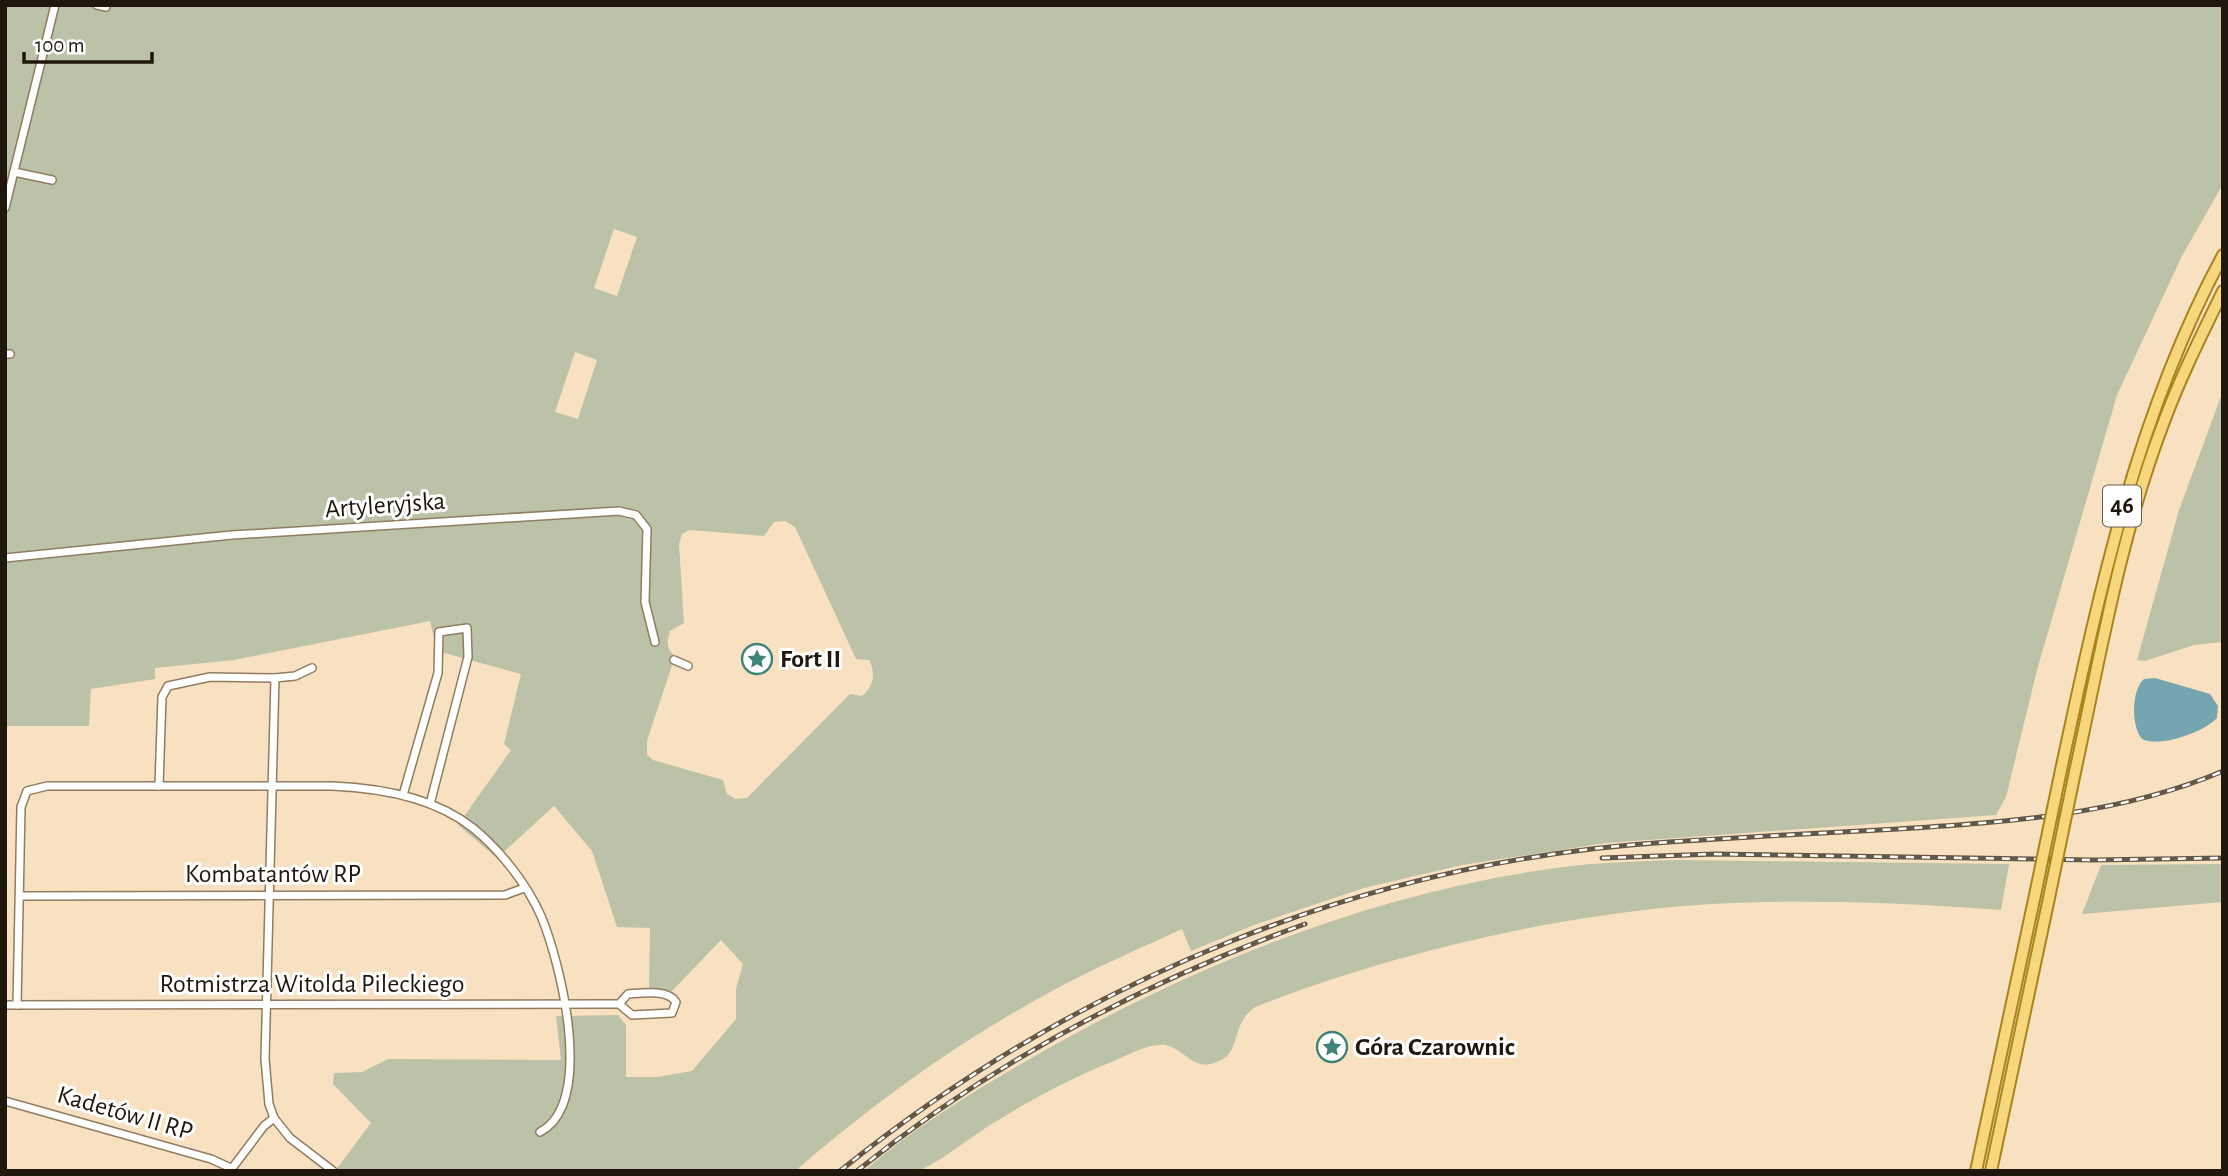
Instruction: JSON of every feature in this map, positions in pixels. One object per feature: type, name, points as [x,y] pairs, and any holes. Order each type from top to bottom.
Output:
[{"type":"main road","name":"46","points":[[1976,1171],[2097,605],[2130,480],[2148,423],[2192,311],[2223,255]]},
{"type":"main road","name":"46","points":[[1991,1171],[2125,546],[2144,482],[2187,364],[2223,291]]},
{"type":"street","points":[[5,208],[55,5]]},
{"type":"street","points":[[97,5],[106,7]]},
{"type":"street","points":[[14,172],[52,180]]},
{"type":"street","name":"Artyleryjska","points":[[5,558],[219,536],[627,512],[636,515],[647,529],[649,544],[644,584],[655,642]]},
{"type":"street","points":[[403,795],[438,673],[439,632],[467,628],[468,657],[430,804]]},
{"type":"street","points":[[674,660],[688,666]]},
{"type":"street","points":[[159,786],[162,697],[169,686],[210,677],[296,676],[313,668]]},
{"type":"street","points":[[275,678],[267,1085],[274,1118],[290,1138],[333,1171]]},
{"type":"street","points":[[17,1005],[21,807],[27,791],[47,786],[272,786],[351,787],[403,795],[430,804],[474,829],[507,863],[541,916],[551,944],[564,1004],[570,1058],[569,1082],[555,1119],[540,1132]]},
{"type":"street","name":"Kombatantów RP","points":[[20,896],[505,895],[524,888]]},
{"type":"street","name":"Rotmistrza Witolda Pileckiego","points":[[5,1005],[619,1004],[632,1015],[665,1014],[674,1011],[676,1002],[670,995],[628,994],[619,1004]]},
{"type":"street","name":"Kadetów II RP","points":[[5,1101],[211,1158],[230,1170]]},
{"type":"street","points":[[230,1170],[264,1126],[274,1118]]},
{"type":"green space","points":[[5,5],[2223,5],[2223,184],[2182,256],[2117,395],[2037,670],[2006,797],[1996,815],[1606,843],[1462,865],[1364,888],[1254,925],[1191,951],[1182,929],[1068,983],[984,1031],[887,1097],[795,1171],[335,1171],[371,1123],[333,1084],[334,1073],[362,1072],[388,1059],[561,1060],[556,1016],[618,1015],[626,1025],[626,1077],[657,1077],[692,1071],[736,1019],[736,989],[743,964],[721,940],[672,991],[649,991],[650,928],[617,927],[592,851],[554,806],[497,858],[458,825],[511,750],[504,744],[521,674],[437,651],[430,621],[234,660],[155,668],[155,679],[91,689],[89,726],[5,726]],"holes":[[[614,229],[637,237],[617,296],[594,288]],[[575,352],[597,360],[578,419],[555,412]],[[785,521],[795,527],[856,659],[869,660],[873,679],[862,696],[850,694],[747,798],[736,799],[727,794],[723,780],[653,760],[647,755],[647,741],[675,656],[668,645],[670,631],[684,623],[679,544],[682,534],[689,530],[764,536],[774,522]]]},
{"type":"green space","points":[[2223,391],[2223,642],[2194,645],[2145,661],[2137,660],[2179,510]]},
{"type":"green space","points":[[1675,860],[2009,864],[2001,910],[1842,902],[1683,906],[1520,930],[1411,956],[1357,971],[1255,1007],[1243,1020],[1228,1055],[1213,1063],[1198,1063],[1165,1045],[1146,1048],[1083,1074],[1038,1097],[925,1168],[905,1173],[864,1171],[947,1109],[1099,1021],[1233,958],[1303,931],[1374,908],[1518,874],[1591,864]]},
{"type":"green space","points":[[2223,864],[2223,902],[2082,914],[2101,865]]},
{"type":"water","points":[[2155,678],[2210,694],[2218,706],[2217,718],[2181,737],[2159,741],[2142,739],[2134,717],[2135,700],[2144,679]]},
{"type":"railway","points":[[840,1171],[931,1103],[1027,1042],[1126,988],[1229,942],[1335,904],[1444,875],[1556,854],[1669,842],[1939,826],[2063,814],[2145,798],[2223,771]]},
{"type":"railway","points":[[1602,858],[1714,854],[2094,860],[2223,858]]},
{"type":"railway","points":[[857,1171],[961,1095],[1071,1029],[1186,972],[1305,924]]},
{"type":"place","name":"Fort II","points":[[757,659]]},
{"type":"place","name":"Góra Czarownic","points":[[1332,1047]]}]
